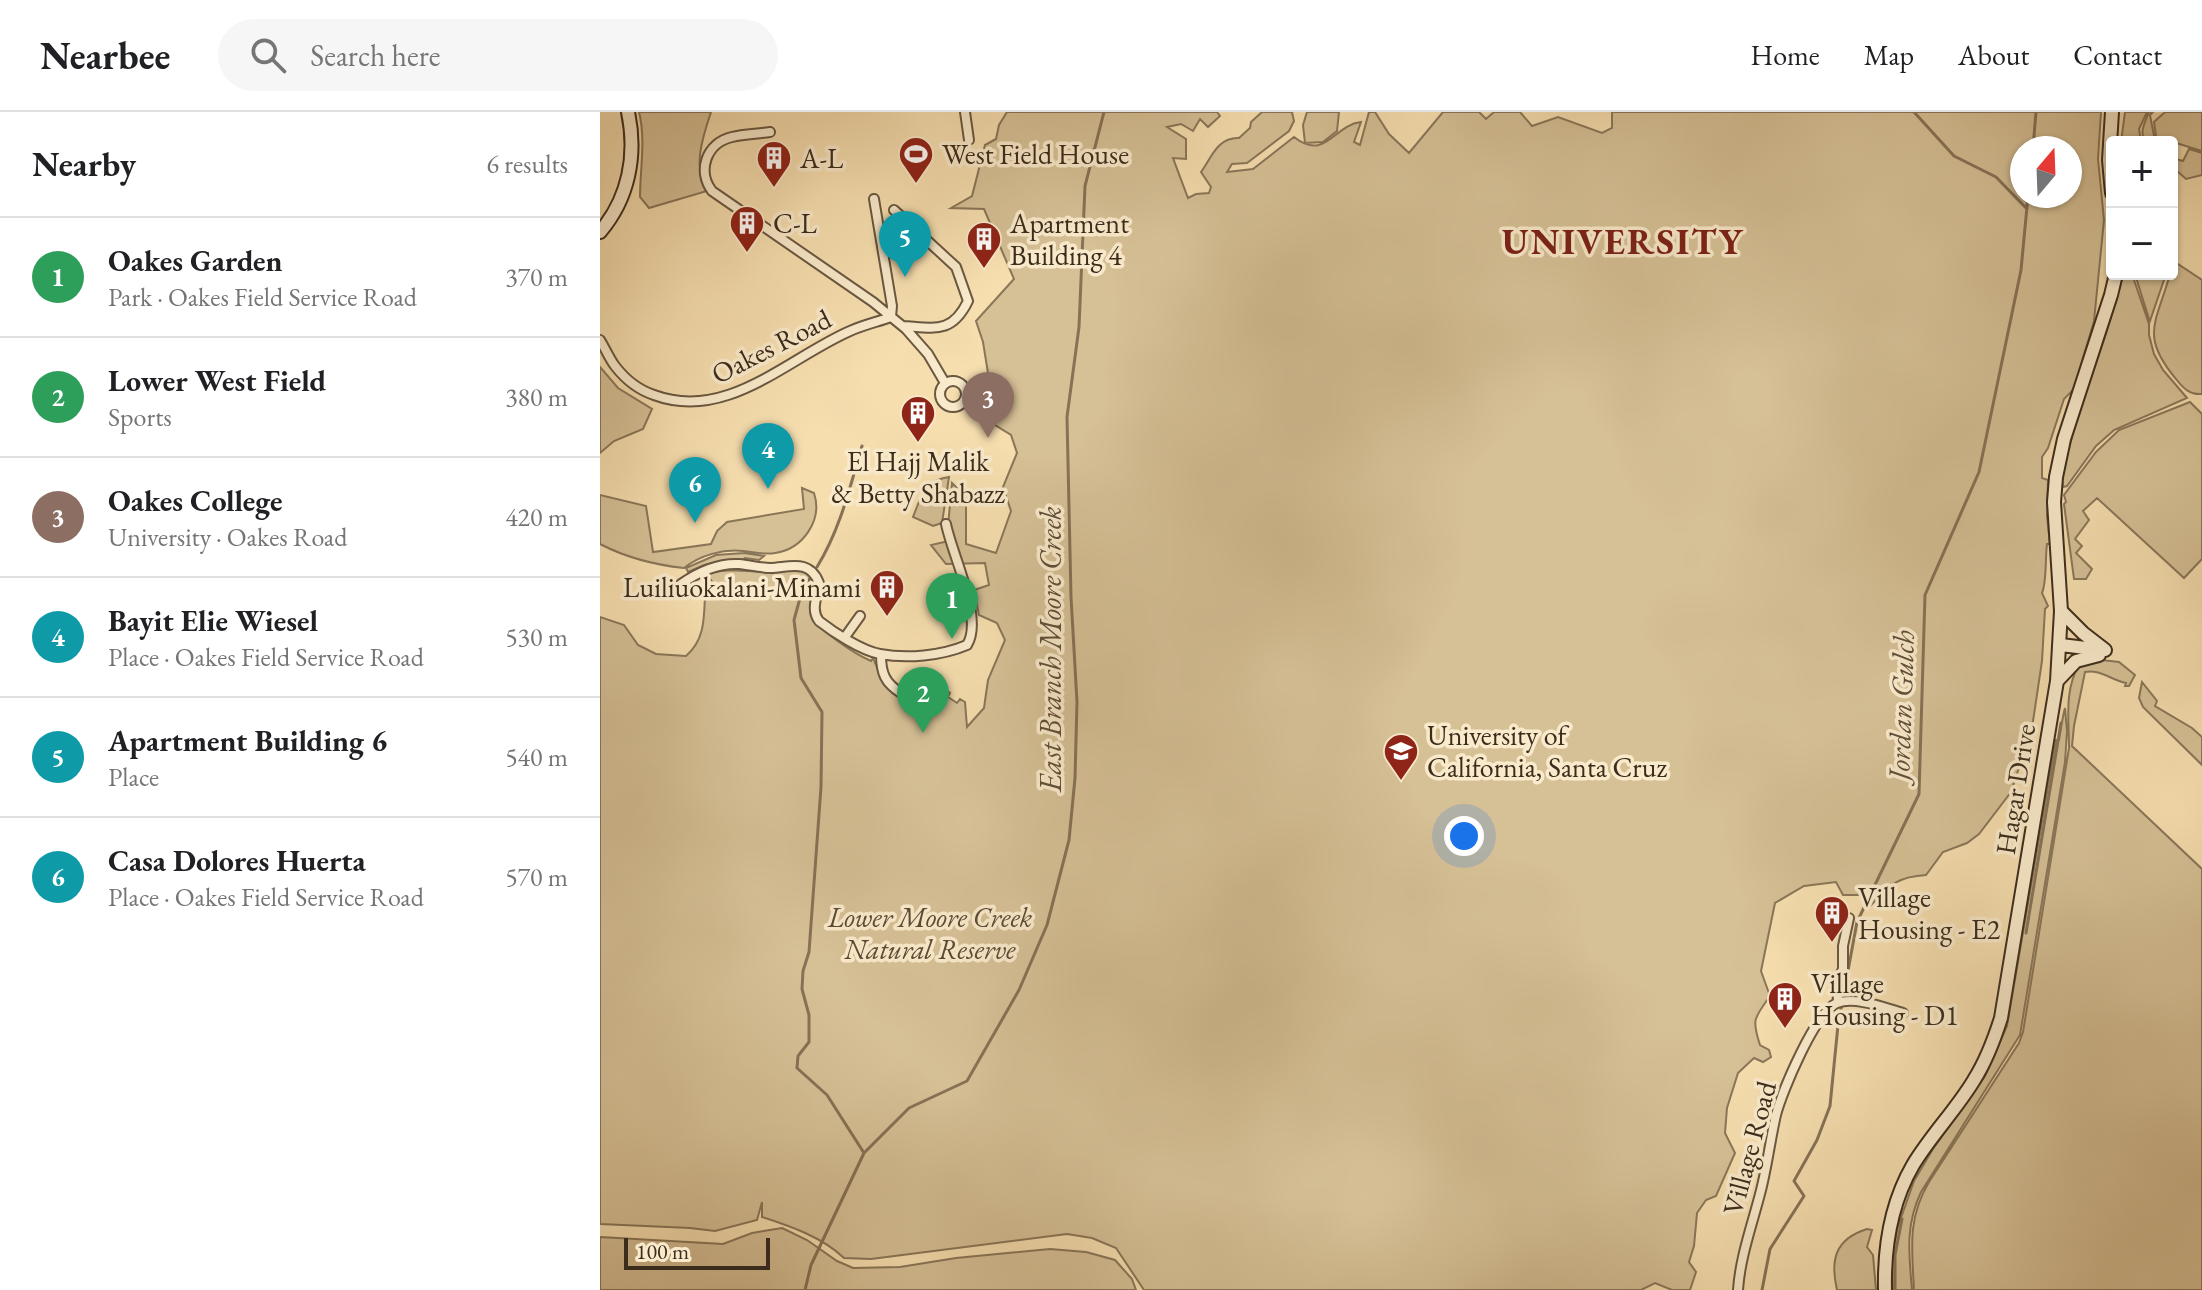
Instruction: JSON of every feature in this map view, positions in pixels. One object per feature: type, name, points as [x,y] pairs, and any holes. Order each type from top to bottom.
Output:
[{"type":"main road","points":[[600,232],[618,206],[627,184],[632,152],[628,112]]},
{"type":"main road","points":[[2110,136],[2112,112]]},
{"type":"main road","name":"Hagar Drive","points":[[1885,1290],[1888,1238],[1905,1180],[1974,1081],[2001,1018],[2061,645],[2054,502],[2056,477],[2064,439],[2114,280]]},
{"type":"main road","points":[[2061,611],[2102,653]]},
{"type":"main road","points":[[2061,645],[2090,647],[2102,653]]},
{"type":"main road","points":[[2057,681],[2076,661],[2102,653]]},
{"type":"street","points":[[965,112],[969,140]]},
{"type":"street","points":[[770,132],[731,137],[717,144],[703,165],[706,182],[712,191],[873,302],[902,326],[928,354],[945,383]]},
{"type":"street","points":[[874,199],[892,306],[891,317]]},
{"type":"street","points":[[894,210],[956,267],[968,301],[960,317],[943,327],[902,326]]},
{"type":"street","name":"Oakes Road","points":[[600,340],[615,366],[641,389],[672,401],[695,403],[721,399],[850,331],[891,317]]},
{"type":"street","points":[[681,584],[724,565],[763,568],[802,565],[811,569],[819,583],[815,615],[825,626],[881,655],[938,654],[967,645],[972,631],[966,585],[946,524]]},
{"type":"street","points":[[845,637],[860,616]]},
{"type":"street","points":[[881,655],[881,670],[885,678],[891,687],[901,693]]},
{"type":"street","points":[[1849,918],[1843,946],[1843,969],[1837,982],[1838,1002],[1869,1002],[1903,1013]]},
{"type":"street","name":"Village Road","points":[[1738,1290],[1777,1114],[1799,1055],[1825,1011],[1838,1002]]},
{"type":"green space","points":[[639,112],[711,112],[702,141],[700,162],[707,191],[649,208],[640,197],[642,144]]},
{"type":"green space","name":"University of California, Santa Cruz","points":[[1007,112],[1217,112],[1220,116],[1208,127],[1200,119],[1193,131],[1181,124],[1167,127],[1186,139],[1186,159],[1173,158],[1188,198],[1209,193],[1211,187],[1201,172],[1212,155],[1225,141],[1239,138],[1262,112],[1292,112],[1294,121],[1289,131],[1247,163],[1232,164],[1227,172],[1253,169],[1294,137],[1314,146],[1361,122],[1354,142],[1360,145],[1369,112],[1375,112],[1389,134],[1409,153],[1443,112],[1479,112],[1486,119],[1494,112],[1520,112],[1532,126],[1558,117],[1602,133],[1612,128],[1612,112],[2101,112],[2098,159],[2104,220],[2094,321],[2074,389],[2064,399],[2048,448],[2042,457],[2042,478],[2048,480],[2050,544],[2047,544],[2042,593],[2048,606],[2045,609],[2042,661],[2032,728],[2011,792],[1979,834],[1967,843],[1943,852],[1926,875],[1894,884],[1869,907],[1861,895],[1843,895],[1836,882],[1804,886],[1775,903],[1761,971],[1770,996],[1755,1023],[1760,1045],[1769,1050],[1771,1057],[1763,1062],[1754,1058],[1738,1073],[1727,1108],[1725,1133],[1735,1153],[1716,1196],[1706,1200],[1697,1213],[1689,1262],[1696,1272],[1690,1290],[1672,1290],[1655,1283],[1641,1290],[1144,1290],[1116,1248],[1092,1238],[1067,1234],[871,1259],[844,1258],[816,1238],[762,1217],[762,1202],[757,1220],[715,1231],[600,1224],[600,617],[624,625],[638,645],[656,654],[686,656],[700,636],[705,595],[717,592],[711,580],[703,575],[726,571],[801,570],[814,581],[813,618],[846,647],[871,661],[873,658],[884,682],[892,691],[904,698],[907,692],[949,692],[948,697],[957,703],[960,699],[965,702],[967,727],[984,708],[988,680],[1005,640],[997,623],[979,615],[974,590],[989,585],[985,563],[946,564],[931,545],[953,540],[948,526],[952,483],[966,497],[966,544],[996,553],[1011,511],[1003,487],[1017,453],[1011,435],[977,414],[967,401],[988,373],[976,321],[1014,279],[984,209],[951,208],[972,196],[985,145],[996,139],[999,125]]},
{"type":"green space","points":[[1307,112],[1339,112],[1337,131],[1323,142],[1305,143],[1303,125]]},
{"type":"green space","points":[[2125,112],[2147,112],[2139,129],[2140,136],[2122,136]]},
{"type":"green space","points":[[2149,112],[2153,112],[2150,115],[2154,136],[2143,136]]},
{"type":"green space","points":[[2165,112],[2202,112],[2202,151],[2178,144],[2178,136],[2156,136],[2154,122]]},
{"type":"green space","points":[[2189,149],[2202,153],[2202,175],[2186,179],[2178,172],[2178,160],[2183,161]]},
{"type":"green space","points":[[2178,264],[2202,280],[2202,394],[2185,388],[2165,364],[2154,339],[2156,317],[2168,280],[2178,280]]},
{"type":"green space","points":[[2121,280],[2134,280],[2149,324],[2154,354],[2163,370],[2187,398],[2114,430],[2096,446],[2067,486],[2063,487],[2062,479],[2075,427]]},
{"type":"green space","points":[[2137,280],[2164,280],[2150,321]]},
{"type":"green space","points":[[600,367],[618,388],[652,409],[643,429],[614,441],[600,453]]},
{"type":"green space","points":[[2190,402],[2202,414],[2202,559],[2184,578],[2097,498],[2083,511],[2089,520],[2075,539],[2082,546],[2076,553],[2092,569],[2086,579],[2074,579],[2064,495],[2096,452],[2119,430]]},
{"type":"green space","points":[[949,477],[942,523],[933,526],[913,517],[921,496],[929,486]]},
{"type":"green space","points":[[802,488],[814,493],[816,513],[813,523],[794,546],[775,553],[720,552],[704,556],[684,568],[641,560],[600,544],[600,495],[646,506],[653,552],[711,544],[717,531],[727,522],[804,509]]},
{"type":"green space","points":[[744,553],[764,556],[759,560],[745,558],[718,562],[688,572],[686,568],[716,555]]},
{"type":"green space","points":[[2093,659],[2119,662],[2135,675],[2129,686],[2125,686],[2126,683],[2101,673],[2085,672],[2072,746],[2202,869],[2202,1290],[1914,1290],[1912,1234],[1922,1196],[2023,1032],[2069,748],[2071,685],[2079,665]]},
{"type":"green space","points":[[2142,682],[2157,701],[2155,706],[2202,737],[2202,765],[2143,707],[2139,698]]},
{"type":"green space","points":[[2065,708],[2065,762],[2020,1035],[1921,1192],[1910,1228],[1912,1290],[1893,1290],[1892,1258],[1897,1229],[1914,1181],[1985,1076],[2007,1026],[2056,740],[2059,740]]},
{"type":"green space","points":[[782,1228],[853,1268],[900,1267],[1050,1249],[1086,1252],[1115,1260],[1132,1279],[1136,1290],[600,1290],[600,1237],[723,1244],[752,1233]]},
{"type":"green space","points":[[1867,1229],[1872,1230],[1867,1247],[1873,1255],[1876,1290],[1837,1290],[1834,1269],[1837,1252],[1848,1239]]},
{"type":"waterway","name":"East Branch Moore Creek","points":[[805,1290],[811,1265],[864,1153],[909,1108],[967,1081],[1019,990],[1047,925],[1069,840],[1075,778],[1077,702],[1067,417],[1079,327],[1085,186],[1104,112]]},
{"type":"waterway","points":[[1914,112],[1954,156],[1996,177],[2027,209]]},
{"type":"waterway","name":"Jordan Gulch","points":[[2034,136],[2036,112]]},
{"type":"waterway","name":"Jordan Gulch","points":[[1762,1290],[1770,1249],[1804,1196],[1794,1181],[1817,1140],[1830,1106],[1838,1025],[1857,922],[1919,794],[1925,595],[1979,472],[2021,270],[2027,208]]},
{"type":"waterway","points":[[817,567],[838,523],[862,446]]},
{"type":"waterway","points":[[810,578],[802,591],[794,620],[801,678],[822,712],[821,787],[809,952],[802,989],[809,1015],[809,1042],[798,1056],[797,1068],[827,1095],[864,1153]]},
{"type":"waterway","points":[[2026,933],[2061,723]]},
{"type":"waterway","points":[[1895,1290],[1895,1255],[1902,1219]]},
{"type":"place","name":"West Field House","points":[[916,185]]},
{"type":"place","name":"A-L","points":[[774,189]]},
{"type":"place","name":"C-L","points":[[747,254]]},
{"type":"place","name":"Apartment Building 4","points":[[984,270]]},
{"type":"place","name":"Apartment Building 6","points":[[905,277]]},
{"type":"place","name":"Oakes College","points":[[988,438]]},
{"type":"place","name":"El Hajj Malik & Betty Shabazz","points":[[918,444]]},
{"type":"place","name":"Bayit Elie Wiesel","points":[[768,489]]},
{"type":"place","name":"Casa Dolores Huerta","points":[[695,523]]},
{"type":"place","name":"Luiliuokalani-Minami","points":[[887,618]]},
{"type":"place","name":"Oakes Garden","points":[[952,639]]},
{"type":"place","name":"Lower West Field","points":[[923,733]]},
{"type":"place","name":"University of California, Santa Cruz","points":[[1401,782]]},
{"type":"place","name":"Village Housing - E2","points":[[1832,944]]},
{"type":"place","name":"Village Housing - D1","points":[[1785,1030]]},
{"type":"district","name":"UNIVERSITY","points":[[1623,241]]},
{"type":"park label","name":"Lower Moore Creek Natural Reserve","points":[[930,933]]}]
